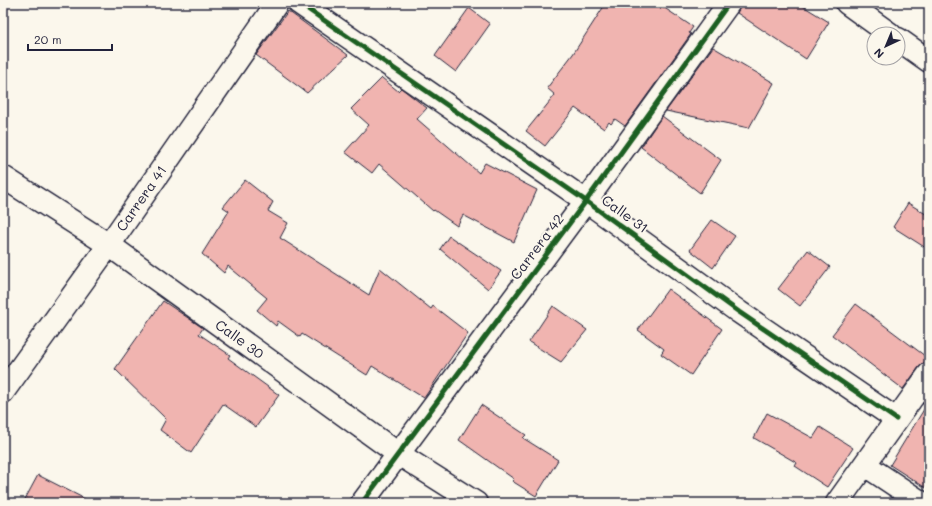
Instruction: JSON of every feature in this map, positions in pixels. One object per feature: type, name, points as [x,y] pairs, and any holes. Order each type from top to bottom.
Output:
[{"type":"street","name":"Carrera 41","points":[[3,392],[109,245],[277,3]]},
{"type":"street","name":"Calle 31","points":[[299,3],[586,201],[739,312],[896,419]]},
{"type":"street","name":"Carrera 42","points":[[362,503],[397,453],[586,201],[729,3]]},
{"type":"street","points":[[847,3],[879,26]]},
{"type":"street","points":[[906,45],[929,62]]},
{"type":"street","name":"Calle 30","points":[[3,177],[109,245],[397,453],[476,503]]},
{"type":"street","points":[[837,503],[929,374]]},
{"type":"street","points":[[865,465],[922,503]]},
{"type":"building","points":[[606,3],[657,3],[693,27],[689,33],[691,34],[625,126],[615,119],[611,124],[609,122],[604,129],[575,108],[545,146],[526,131],[555,95],[547,88],[573,54]]},
{"type":"building","points":[[741,3],[798,3],[829,22],[806,59],[737,13]]},
{"type":"building","points":[[469,8],[490,24],[456,72],[435,56]]},
{"type":"building","points":[[288,11],[348,55],[307,93],[256,55]]},
{"type":"building","points":[[713,47],[774,83],[749,128],[666,111]]},
{"type":"building","points":[[382,78],[398,91],[401,88],[427,108],[417,119],[479,173],[485,163],[537,190],[514,242],[463,215],[457,226],[434,210],[433,211],[379,164],[372,173],[345,152],[369,125],[351,109]]},
{"type":"building","points":[[662,116],[721,160],[700,193],[641,147]]},
{"type":"building","points":[[245,180],[273,202],[268,211],[288,223],[280,238],[369,295],[380,268],[431,309],[433,306],[468,333],[424,398],[372,366],[367,375],[302,334],[300,337],[278,321],[276,326],[257,310],[267,298],[228,266],[224,273],[202,254],[229,211],[223,207]]},
{"type":"building","points":[[908,203],[929,216],[929,250],[893,227]]},
{"type":"building","points":[[712,220],[735,236],[713,268],[690,250]]},
{"type":"building","points":[[449,236],[501,271],[488,289],[440,249]]},
{"type":"building","points":[[808,250],[830,267],[800,306],[778,289]]},
{"type":"building","points":[[668,289],[722,329],[691,375],[661,354],[664,349],[638,330]]},
{"type":"building","points":[[163,301],[203,328],[199,334],[230,355],[228,358],[279,395],[256,427],[223,404],[191,453],[160,430],[166,419],[115,369]]},
{"type":"building","points":[[856,304],[929,359],[929,362],[923,363],[919,367],[903,389],[832,335]]},
{"type":"building","points":[[553,306],[587,330],[561,362],[529,342]]},
{"type":"building","points":[[929,396],[929,490],[890,465],[926,406],[923,404]]},
{"type":"building","points":[[481,405],[526,435],[523,438],[558,460],[536,496],[512,481],[514,479],[459,440]]},
{"type":"building","points":[[767,413],[813,438],[820,427],[853,448],[827,487],[795,466],[797,463],[754,438]]},
{"type":"building","points":[[38,475],[93,503],[23,503]]},
{"type":"cycle path","points":[[299,3],[586,201],[739,312],[896,419]]},
{"type":"cycle path","points":[[362,503],[586,201],[729,3]]}]
